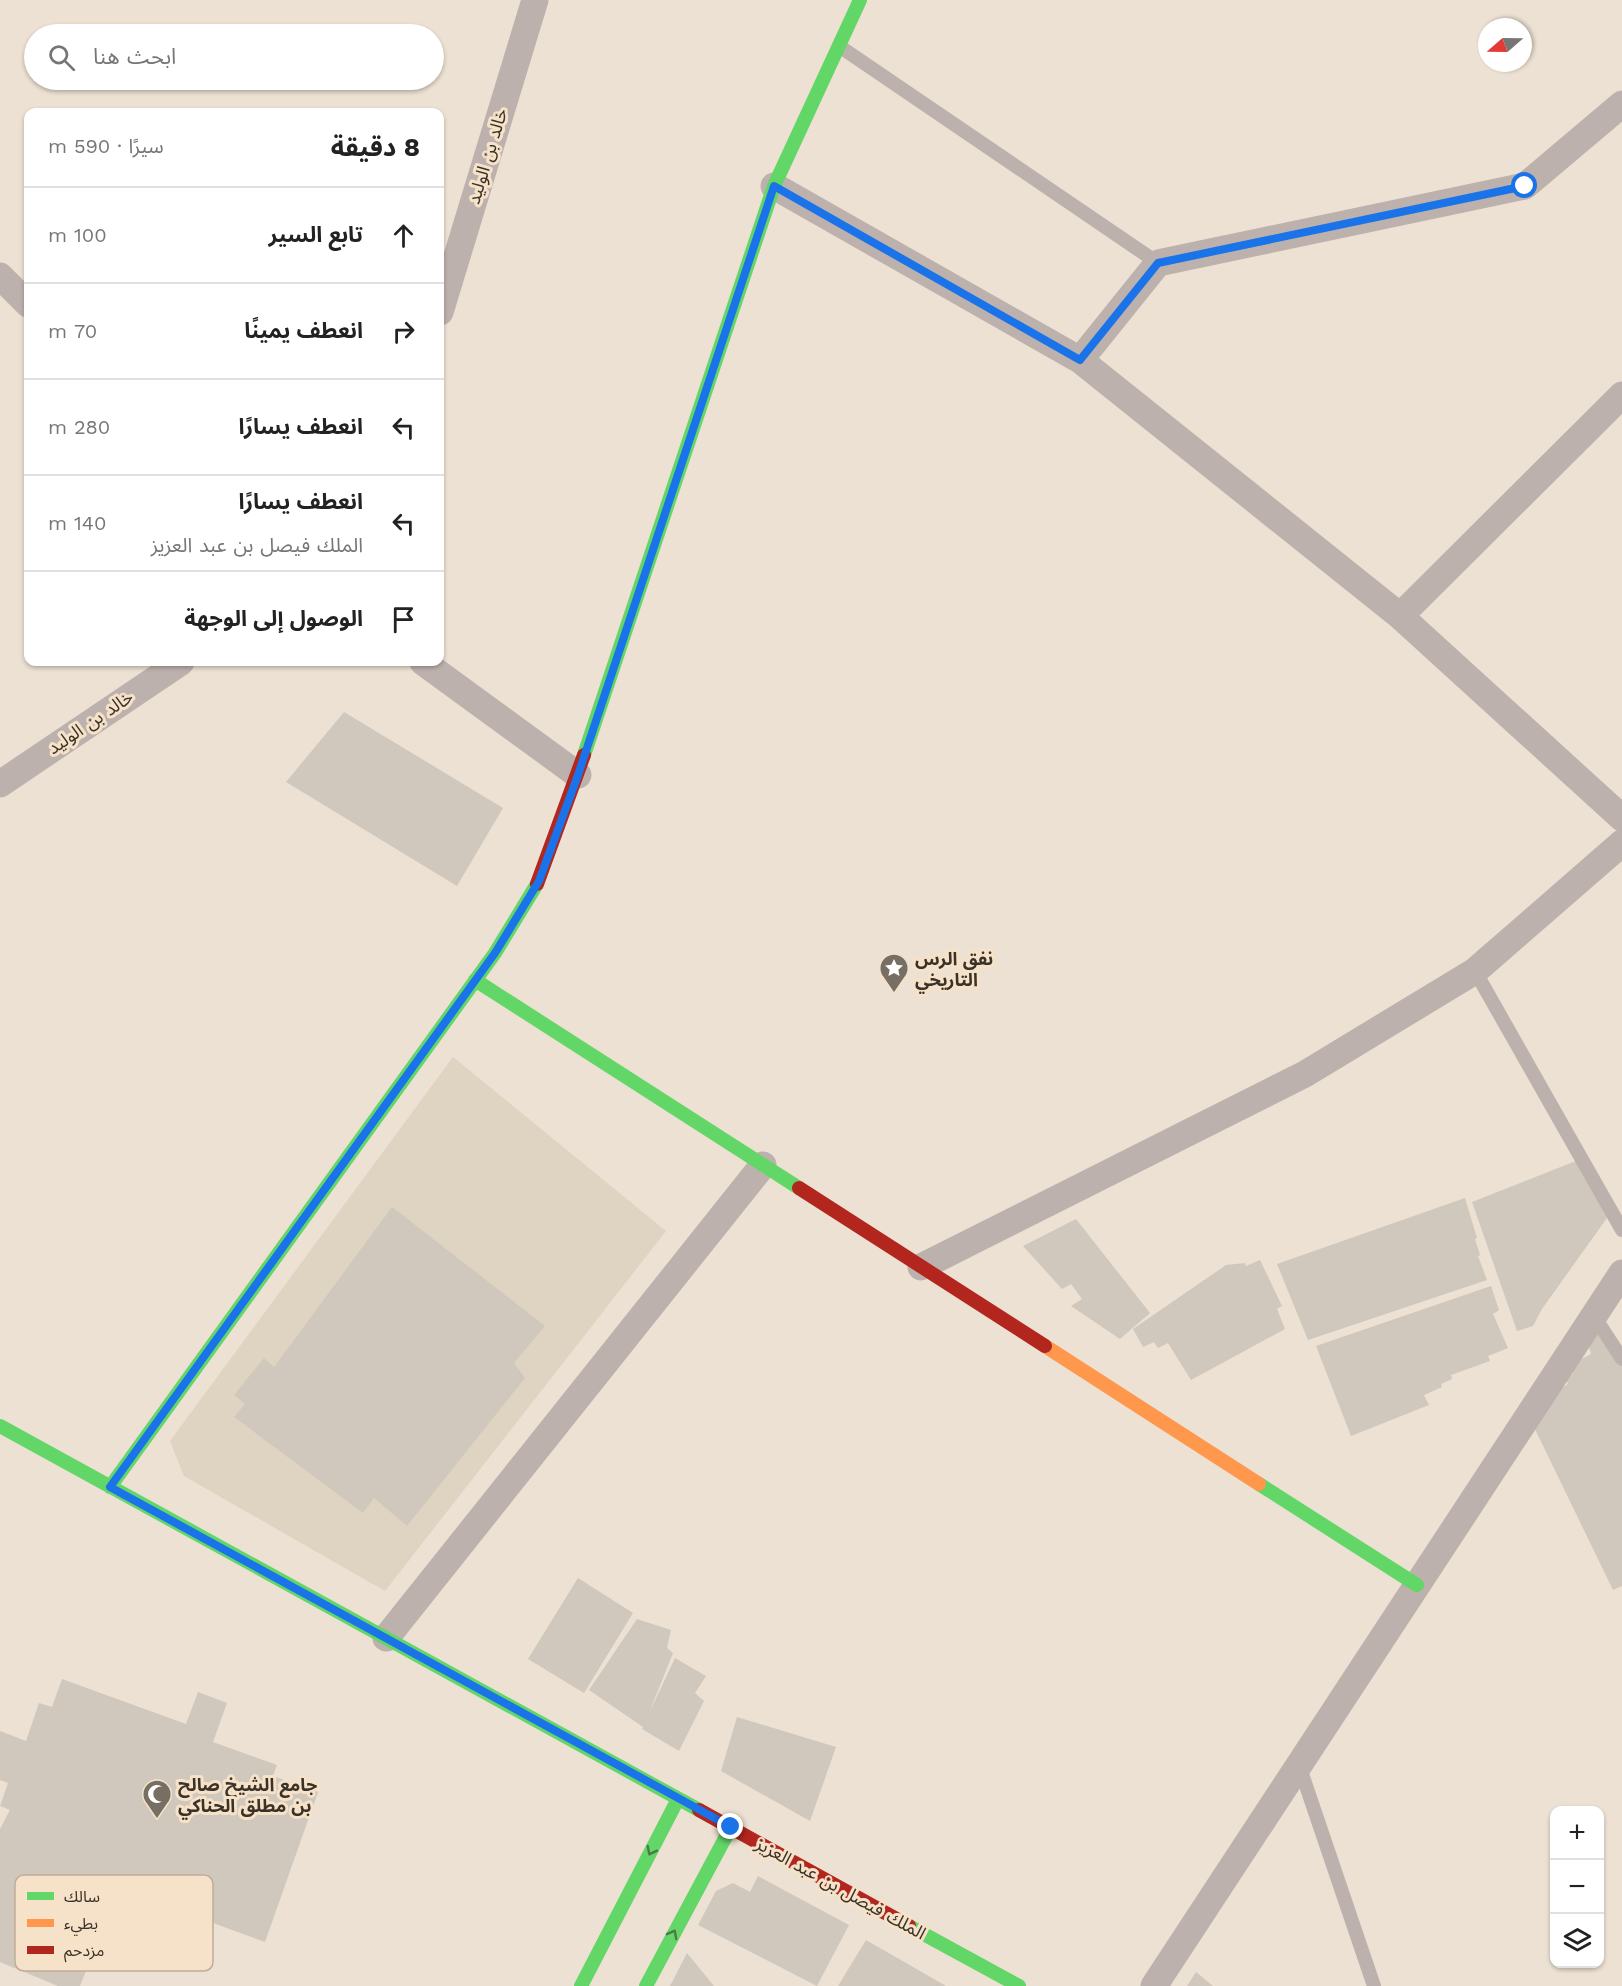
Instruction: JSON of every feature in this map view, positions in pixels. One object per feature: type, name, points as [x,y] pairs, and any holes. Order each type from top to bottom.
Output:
[{"type":"street","name":"خالد بن الوليد","points":[[444,299],[535,0]]},
{"type":"street","points":[[110,1487],[475,981],[539,881],[578,775],[774,186],[860,0]]},
{"type":"street","points":[[1080,360],[1158,263],[1525,186],[1622,104]]},
{"type":"street","points":[[774,186],[1080,360],[1400,616],[1622,818]]},
{"type":"street","points":[[0,276],[24,300]]},
{"type":"street","points":[[1400,616],[1622,395]]},
{"type":"street","name":"خالد بن الوليد","points":[[0,784],[175,666]]},
{"type":"street","points":[[428,666],[578,775]]},
{"type":"street","points":[[921,1267],[1305,1074],[1474,971],[1622,843]]},
{"type":"street","points":[[475,981],[1417,1585]]},
{"type":"street","points":[[386,1638],[763,1165]]},
{"type":"street","points":[[1154,1986],[1622,1273]]},
{"type":"street","name":"الملك فيصل بن عبد العزيز","points":[[0,1426],[1019,1986]]},
{"type":"street","points":[[581,1986],[678,1799]]},
{"type":"street","points":[[646,1986],[731,1827]]},
{"type":"lane","points":[[839,46],[1158,263]]},
{"type":"lane","points":[[1474,971],[1622,1230]]},
{"type":"lane","points":[[1594,1316],[1622,1359]]},
{"type":"lane","points":[[1299,1765],[1374,1986]]},
{"type":"shaded area","points":[[453,1057],[666,1231],[385,1591],[184,1476],[170,1441]]},
{"type":"building","points":[[344,712],[503,808],[457,886],[286,782]]},
{"type":"building","points":[[1586,1157],[1612,1211],[1542,1309],[1533,1326],[1517,1331],[1472,1202]]},
{"type":"building","points":[[1465,1198],[1477,1238],[1475,1239],[1480,1255],[1478,1256],[1487,1280],[1308,1340],[1277,1264]]},
{"type":"building","points":[[392,1207],[545,1326],[514,1363],[525,1378],[407,1526],[374,1498],[363,1513],[234,1417],[245,1404],[234,1395],[264,1358],[274,1367]]},
{"type":"building","points":[[1076,1219],[1150,1313],[1120,1339],[1071,1306],[1082,1299],[1071,1284],[1062,1289],[1023,1246]]},
{"type":"building","points":[[1260,1260],[1282,1306],[1277,1309],[1285,1329],[1191,1380],[1168,1343],[1158,1348],[1154,1342],[1143,1347],[1133,1329],[1226,1265],[1245,1263],[1246,1266]]},
{"type":"building","points":[[1491,1286],[1499,1310],[1493,1314],[1508,1348],[1488,1356],[1490,1361],[1451,1375],[1452,1379],[1441,1384],[1442,1387],[1424,1395],[1429,1405],[1351,1436],[1316,1346]]},
{"type":"building","points":[[1607,1324],[1622,1348],[1622,1586],[1613,1590],[1531,1421],[1548,1396],[1568,1384],[1565,1378],[1573,1374],[1569,1366],[1591,1354],[1588,1344]]},
{"type":"building","points":[[578,1578],[633,1613],[584,1693],[528,1659]]},
{"type":"building","points":[[637,1619],[671,1630],[667,1648],[673,1653],[649,1713],[675,1658],[706,1676],[695,1693],[704,1701],[679,1751],[642,1729],[643,1727],[589,1690]]},
{"type":"building","name":"جامع الشيخ صالح بن مطلق الحناكي","points":[[62,1679],[186,1724],[198,1692],[227,1703],[213,1742],[277,1765],[273,1776],[318,1792],[265,1942],[213,1923],[213,1875],[15,1875],[15,1968],[0,1962],[0,1829],[10,1810],[0,1806],[8,1783],[0,1780],[0,1731],[26,1741],[39,1703],[52,1707]]},
{"type":"building","points":[[737,1717],[836,1747],[810,1821],[721,1771]]},
{"type":"building","points":[[758,1876],[849,1925],[817,1986],[698,1925],[716,1891],[733,1883],[750,1892]]},
{"type":"building","points":[[866,1940],[946,1986],[838,1986]]},
{"type":"building","points":[[687,1953],[714,1986],[670,1986]]},
{"type":"building","name":"جامع الشيخ صالح بن مطلق الحناكي","points":[[22,1971],[86,1971],[80,1986],[58,1986]]},
{"type":"building","points":[[1196,1972],[1213,1986],[1187,1986]]},
{"type":"traffic: fast","points":[[584,755],[774,186],[860,0]]},
{"type":"traffic: fast","points":[[110,1487],[495,953],[537,884]]},
{"type":"traffic: fast","points":[[475,980],[799,1188]]},
{"type":"traffic: fast","points":[[0,1426],[699,1810]]},
{"type":"traffic: fast","points":[[1259,1484],[1417,1585]]},
{"type":"traffic: fast","points":[[581,1986],[678,1799]]},
{"type":"traffic: fast","points":[[646,1986],[731,1827]]},
{"type":"traffic: fast","points":[[909,1926],[1019,1986]]},
{"type":"traffic: slow","points":[[1045,1346],[1259,1484]]},
{"type":"traffic: jam","points":[[537,884],[584,755]]},
{"type":"traffic: jam","points":[[799,1188],[1045,1346]]},
{"type":"traffic: jam","points":[[699,1810],[909,1926]]},
{"type":"place","name":"نفق الرس التاريخي","points":[[894,994]]},
{"type":"place","name":"جامع الشيخ صالح بن مطلق الحناكي","points":[[157,1820]]},
{"type":"route","points":[[731,1827],[110,1487],[495,953],[539,881],[578,775],[774,186],[1080,360],[1158,263],[1525,186]]}]
